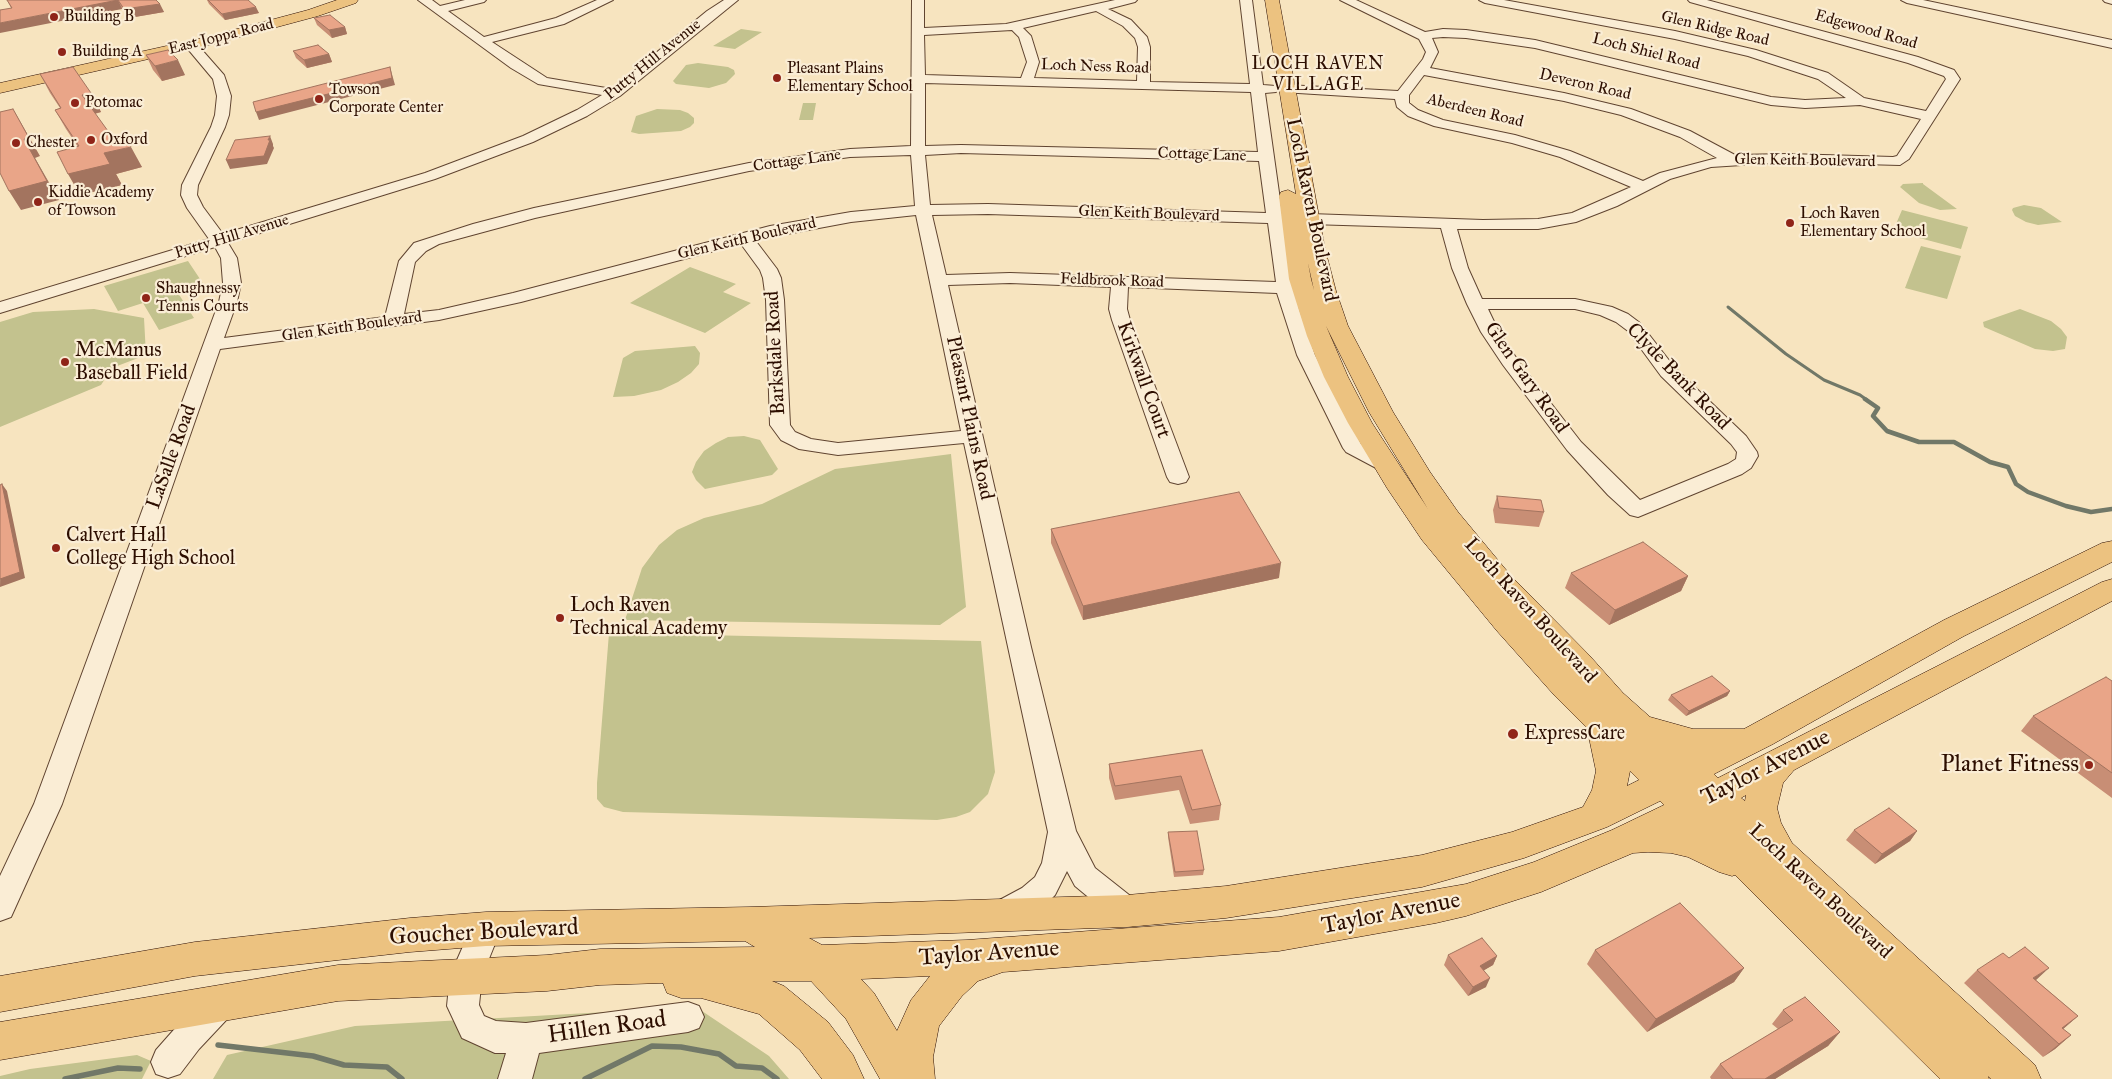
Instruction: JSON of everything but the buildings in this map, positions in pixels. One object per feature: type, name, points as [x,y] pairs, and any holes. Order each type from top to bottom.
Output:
[{"type":"main road","name":"East Joppa Road","points":[[0,82],[189,43],[346,0]]},
{"type":"main road","name":"East Joppa Road","points":[[0,88],[298,18],[351,0]]},
{"type":"main road","name":"Loch Raven Boulevard","points":[[1258,0],[1300,279],[1318,336],[1346,398],[1384,464],[1428,527],[1473,584],[1541,662],[1602,724],[1676,778],[1771,867],[2021,1079]]},
{"type":"main road","name":"Loch Raven Boulevard","points":[[1272,0],[1272,89]]},
{"type":"main road","name":"Loch Raven Boulevard","points":[[1292,219],[1325,291],[1336,326],[1381,412],[1419,475],[1448,518],[1502,584],[1578,663],[1612,702],[1638,726],[1676,778]]},
{"type":"main road","name":"Taylor Avenue","points":[[750,924],[1127,911],[1226,902],[1422,871],[1512,847],[1596,817],[1751,741],[1946,633],[2112,550]]},
{"type":"main road","name":"Taylor Avenue","points":[[600,967],[967,957],[1279,934],[1427,909],[1466,900],[1533,878],[1624,840],[1702,802],[2112,589]]},
{"type":"main road","points":[[1596,817],[1609,791],[1613,771],[1602,724]]},
{"type":"main road","points":[[1638,726],[1692,742],[1751,741]]},
{"type":"main road","points":[[1624,840],[1648,836],[1689,842],[1771,867],[1765,826],[1760,808],[1766,782],[1772,770],[1787,758]]},
{"type":"main road","name":"Loch Raven Boulevard","points":[[1771,867],[1970,1079]]},
{"type":"main road","points":[[750,924],[818,962],[860,1006],[901,1079]]},
{"type":"main road","name":"Goucher Boulevard","points":[[0,994],[195,959],[308,945],[486,929],[750,924]]},
{"type":"main road","points":[[915,1079],[913,1057],[917,1031],[925,1014],[948,983],[968,966],[1024,952]]},
{"type":"main road","points":[[600,967],[629,981],[701,980],[770,999],[814,1036],[839,1069],[844,1079]]},
{"type":"main road","name":"Goucher Boulevard","points":[[0,1041],[338,983],[547,973],[600,967]]},
{"type":"street","points":[[424,0],[516,66],[543,81],[615,93]]},
{"type":"street","points":[[438,10],[480,0]]},
{"type":"street","points":[[482,41],[560,21],[607,0]]},
{"type":"street","name":"Putty Hill Avenue","points":[[0,308],[424,172],[462,163],[543,132],[582,113],[615,93],[711,14],[732,0]]},
{"type":"street","name":"Pleasant Plains Road","points":[[918,0],[918,151],[923,210],[1062,832],[1085,877],[1127,911]]},
{"type":"street","points":[[917,32],[1015,27],[1131,0]]},
{"type":"street","name":"Loch Raven Boulevard","points":[[1246,0],[1272,89],[1266,157],[1292,219],[1285,288],[1306,355],[1353,448],[1384,464]]},
{"type":"street","points":[[1346,0],[1404,25],[1423,36]]},
{"type":"street","name":"Glen Ridge Road","points":[[1488,0],[1675,36],[1779,60],[1823,76],[1860,101],[1928,116]]},
{"type":"street","name":"Edgewood Road","points":[[1694,0],[1887,52],[1949,73],[1953,80],[1928,116]]},
{"type":"street","points":[[1907,0],[2108,44],[2112,33]]},
{"type":"street","points":[[1098,8],[1127,22],[1141,37],[1144,47],[1143,86]]},
{"type":"street","points":[[1015,27],[1025,36],[1033,62],[1026,82]]},
{"type":"street","name":"Loch Shiel Road","points":[[1423,36],[1443,33],[1466,34],[1535,44],[1771,101],[1804,104],[1860,101]]},
{"type":"street","name":"Aberdeen Road","points":[[1423,36],[1429,43],[1432,52],[1429,60],[1402,95],[1402,104],[1420,117],[1545,147],[1584,161],[1641,186]]},
{"type":"street","name":"LaSalle Road","points":[[0,908],[48,804],[212,346],[232,283],[228,258],[188,195],[190,185],[222,115],[224,90],[212,68],[189,43]]},
{"type":"street","name":"Deveron Road","points":[[1421,70],[1564,97],[1626,112],[1685,134],[1732,160]]},
{"type":"street","name":"Loch Ness Road","points":[[917,80],[1272,89],[1402,95]]},
{"type":"street","name":"Glen Keith Boulevard","points":[[212,346],[454,312],[745,238],[835,219],[923,210],[1023,209],[1510,226],[1559,221],[1594,210],[1641,186],[1683,169],[1732,160],[1788,158],[1896,162],[1902,159],[1928,116]]},
{"type":"street","name":"Cottage Lane","points":[[393,322],[407,261],[420,247],[447,236],[534,213],[766,164],[850,153],[995,149],[1266,157]]},
{"type":"street","name":"Glen Gary Road","points":[[1448,224],[1460,268],[1490,332],[1532,394],[1574,446],[1638,510]]},
{"type":"street","name":"Putty Hill Avenue","points":[[0,297],[217,238]]},
{"type":"street","name":"Barksdale Road","points":[[745,238],[768,269],[772,278],[775,300],[780,425],[782,431],[806,445],[838,450],[973,436]]},
{"type":"street","name":"Feldbrook Road","points":[[939,280],[1010,278],[1285,288]]},
{"type":"street","name":"Kirkwall Court","points":[[1120,282],[1118,303],[1121,320],[1178,476]]},
{"type":"street","name":"Clyde Bank Road","points":[[1476,304],[1576,304],[1595,308],[1622,318],[1634,327],[1668,372],[1745,446],[1748,456],[1744,463],[1735,469],[1638,510]]},
{"type":"street","name":"Pleasant Plains Road","points":[[1004,914],[1033,897],[1045,886],[1056,864],[1062,832]]},
{"type":"street","points":[[0,918],[0,926]]},
{"type":"street","name":"Hillen Road","points":[[486,929],[466,976],[463,1006],[473,1027],[495,1037],[526,1039],[688,1017]]},
{"type":"street","points":[[165,1071],[205,1018],[222,1003]]},
{"type":"street","points":[[165,1013],[175,1028],[174,1046],[165,1071]]},
{"type":"street","points":[[515,1078],[526,1039]]},
{"type":"shaded area","points":[[741,29],[762,32],[735,49],[713,46]]},
{"type":"shaded area","points":[[698,63],[728,67],[734,70],[735,74],[726,83],[709,88],[676,84],[673,81],[686,65]]},
{"type":"shaded area","points":[[803,103],[816,103],[813,120],[799,120]]},
{"type":"shaded area","points":[[657,109],[680,110],[688,113],[694,118],[694,123],[681,131],[639,134],[631,132],[636,116]]},
{"type":"shaded area","points":[[1923,183],[1957,209],[1940,210],[1919,203],[1900,187],[1903,184]]},
{"type":"shaded area","points":[[2024,205],[2041,208],[2062,222],[2038,225],[2026,222],[2015,216],[2012,210]]},
{"type":"shaded area","points":[[1902,210],[1968,227],[1961,249],[1893,231]]},
{"type":"shaded area","points":[[1921,246],[1961,256],[1947,299],[1905,288]]},
{"type":"shaded area","name":"Shaughnessy Tennis Courts","points":[[188,261],[204,285],[178,293],[194,318],[159,330],[143,303],[118,311],[104,286]]},
{"type":"shaded area","points":[[690,267],[736,284],[723,292],[751,303],[705,333],[630,303]]},
{"type":"shaded area","name":"McManus Baseball Field","points":[[94,309],[144,318],[146,355],[112,368],[101,385],[0,427],[0,322],[33,312]]},
{"type":"shaded area","points":[[2020,309],[2051,321],[2061,329],[2067,337],[2065,349],[2053,351],[2035,349],[1984,327],[1983,322]]},
{"type":"shaded area","points":[[695,346],[700,353],[699,364],[691,373],[678,382],[661,390],[634,396],[613,397],[623,358],[635,351]]},
{"type":"shaded area","points":[[744,436],[760,440],[778,469],[772,475],[705,489],[696,480],[692,472],[704,451],[728,437]]},
{"type":"shaded area","points":[[951,454],[966,607],[940,625],[625,620],[642,568],[659,545],[677,530],[704,518],[762,504],[835,469]]},
{"type":"shaded area","points":[[609,633],[981,641],[995,772],[988,794],[970,812],[956,817],[937,820],[623,812],[604,807],[597,799],[597,783]]},
{"type":"shaded area","points":[[696,1007],[769,1056],[789,1079],[213,1079],[227,1055],[355,1026]]},
{"type":"shaded area","points":[[137,1055],[151,1061],[142,1079],[0,1079],[0,1076],[30,1069]]},
{"type":"waterway","points":[[1728,307],[1786,354],[1824,380],[1860,395],[1867,400]]},
{"type":"waterway","points":[[1865,399],[1878,408],[1873,416],[1887,431],[1919,442],[1954,442],[1990,462],[2008,467],[2016,484],[2028,492],[2066,506],[2091,512],[2112,509]]},
{"type":"waterway","points":[[218,1045],[313,1056],[344,1065],[387,1067],[402,1079]]},
{"type":"waterway","points":[[585,1079],[652,1046],[681,1047],[719,1054],[736,1066],[762,1068],[777,1079]]},
{"type":"waterway","points":[[65,1079],[118,1068],[140,1069]]},
{"type":"place","name":"Building B","points":[[54,17]]},
{"type":"place","name":"Building A","points":[[62,52]]},
{"type":"place","name":"Pleasant Plains Elementary School","points":[[777,78]]},
{"type":"place","name":"Towson Corporate Center","points":[[319,99]]},
{"type":"place","name":"Potomac","points":[[75,103]]},
{"type":"place","name":"Oxford","points":[[91,140]]},
{"type":"place","name":"Chester","points":[[16,143]]},
{"type":"place","name":"Kiddie Academy of Towson","points":[[38,202]]},
{"type":"place","name":"Loch Raven Elementary School","points":[[1790,223]]},
{"type":"place","name":"Shaughnessy Tennis Courts","points":[[146,298]]},
{"type":"place","name":"McManus Baseball Field","points":[[65,362]]},
{"type":"place","name":"Calvert Hall College High School","points":[[56,548]]},
{"type":"place","name":"Loch Raven Technical Academy","points":[[560,618]]},
{"type":"place","name":"ExpressCare","points":[[1513,734]]},
{"type":"place","name":"Planet Fitness","points":[[2089,765]]},
{"type":"district","name":"LOCH RAVEN VILLAGE","points":[[1318,75]]}]
